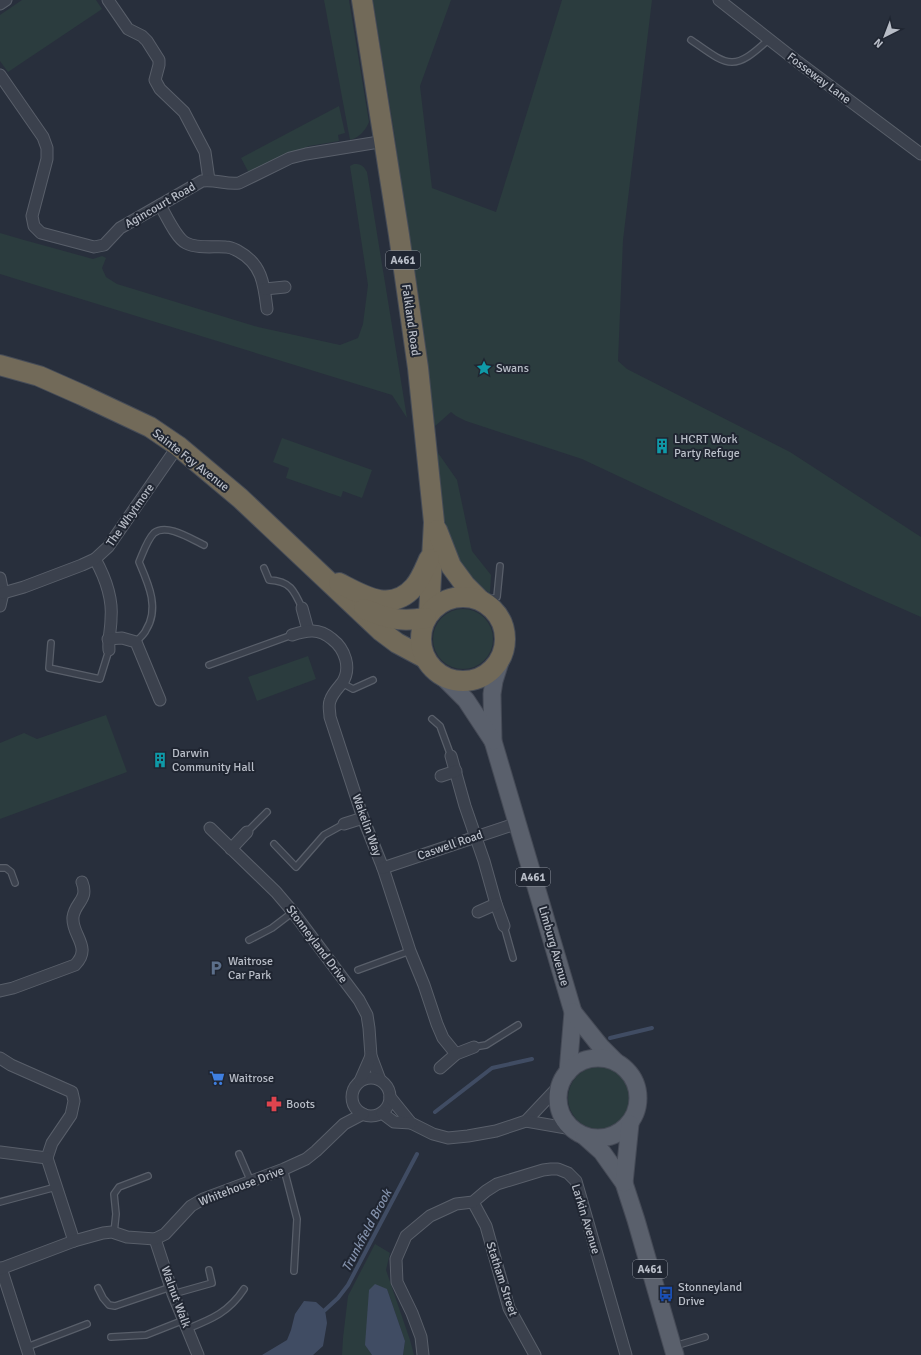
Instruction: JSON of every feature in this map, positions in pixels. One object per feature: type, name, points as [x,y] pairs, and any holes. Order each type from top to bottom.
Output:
[{"type":"highway","name":"Falkland Road","points":[[362,0],[385,141],[415,346],[434,522],[428,616]]},
{"type":"highway","name":"Sainte Foy Avenue","points":[[0,365],[39,376],[82,395],[150,427],[178,446],[240,498],[314,569],[397,643],[425,658]]},
{"type":"highway","name":"Falkland Road","points":[[434,522],[451,566],[465,584],[482,601]]},
{"type":"highway","points":[[314,569],[371,599],[385,601],[393,600],[405,595],[415,586],[433,550]]},
{"type":"highway","points":[[428,616],[438,604],[452,598],[471,597],[482,601]]},
{"type":"highway","name":"A461","points":[[428,616],[421,631],[421,645],[428,663],[441,675],[458,681],[473,681],[488,674],[501,659],[506,643],[503,623],[499,615],[492,607],[482,601]]},
{"type":"highway","name":"Sainte Foy Avenue","points":[[351,603],[389,618],[406,621],[428,616]]},
{"type":"main road","name":"Limburg Avenue","points":[[501,659],[494,681],[492,694],[493,741],[573,1012],[601,1047],[616,1062]]},
{"type":"main road","name":"Limburg Avenue","points":[[441,675],[466,700],[493,741]]},
{"type":"main road","name":"Limburg Avenue","points":[[564,1079],[573,1012]]},
{"type":"main road","points":[[564,1079],[577,1065],[585,1061],[606,1059],[616,1062]]},
{"type":"main road","name":"A461","points":[[616,1062],[626,1068],[632,1076],[637,1086],[639,1095],[637,1109],[630,1124],[624,1183]]},
{"type":"main road","name":"A461","points":[[564,1079],[558,1102],[565,1119],[602,1152],[624,1183],[674,1351]]},
{"type":"main road","points":[[578,1132],[597,1138],[612,1136],[621,1132],[630,1124]]},
{"type":"street","points":[[0,4],[6,0]]},
{"type":"street","points":[[108,0],[128,29],[142,36],[159,60],[155,80],[160,89],[184,112],[205,152],[209,180]]},
{"type":"street","name":"Fosseway Lane","points":[[719,0],[921,154]]},
{"type":"street","name":"Agincourt Road","points":[[0,75],[43,137],[47,148],[47,159],[32,216],[34,226],[41,233],[94,247],[104,245],[120,228],[202,181],[209,180],[231,184],[240,183],[290,158],[385,141]]},
{"type":"street","points":[[160,205],[177,234],[185,243],[198,246],[229,247],[244,255],[254,263],[262,275],[267,309]]},
{"type":"street","points":[[265,289],[284,287]]},
{"type":"street","name":"The Whytmore","points":[[3,593],[24,587],[95,559],[108,547],[178,446]]},
{"type":"street","points":[[95,559],[103,574],[110,596],[112,618],[108,644]]},
{"type":"street","points":[[0,578],[3,593],[0,606]]},
{"type":"street","points":[[292,635],[308,630],[302,608]]},
{"type":"street","name":"Wakelin Way","points":[[308,630],[326,634],[340,647],[345,655],[345,676],[329,703],[330,717],[363,818],[383,868],[410,951],[424,985],[437,1024],[443,1038],[456,1054]]},
{"type":"street","points":[[108,644],[122,638],[136,642],[160,700]]},
{"type":"street","points":[[451,756],[465,806],[504,926]]},
{"type":"street","points":[[440,776],[456,770]]},
{"type":"street","points":[[344,824],[363,818]]},
{"type":"street","name":"Caswell Road","points":[[383,868],[518,823]]},
{"type":"street","name":"Stonneyland Drive","points":[[210,828],[276,892],[293,912],[359,1000],[367,1015],[370,1028],[371,1056]]},
{"type":"street","points":[[231,849],[247,832]]},
{"type":"street","points":[[0,990],[13,988],[75,965],[79,961],[82,948],[73,916],[85,890],[82,882]]},
{"type":"street","points":[[478,912],[496,904]]},
{"type":"street","points":[[440,1068],[456,1054],[474,1047]]},
{"type":"street","points":[[371,1056],[380,1080],[388,1088],[390,1097],[388,1106],[382,1113],[373,1116],[358,1111],[352,1100],[353,1090],[360,1081],[371,1056]]},
{"type":"street","points":[[0,1058],[11,1065],[72,1092],[74,1101],[71,1115],[52,1143],[47,1158],[74,1242]]},
{"type":"street","points":[[360,1081],[370,1077],[380,1080]]},
{"type":"street","points":[[382,1113],[394,1122],[411,1123],[433,1134],[448,1138],[496,1131],[526,1121],[564,1079]]},
{"type":"street","points":[[390,1097],[411,1123]]},
{"type":"street","name":"Whitehouse Drive","points":[[344,1124],[352,1100]]},
{"type":"street","name":"Whitehouse Drive","points":[[155,1239],[166,1234],[191,1206],[203,1199],[251,1182],[306,1159],[344,1124],[364,1114]]},
{"type":"street","points":[[526,1121],[578,1132]]},
{"type":"street","points":[[0,1152],[47,1158]]},
{"type":"street","name":"Larkin Avenue","points":[[423,1355],[421,1337],[397,1282],[396,1259],[406,1236],[430,1216],[456,1204],[473,1202],[497,1184],[543,1170],[558,1169],[568,1173],[576,1181],[626,1355]]},
{"type":"street","name":"Statham Street","points":[[473,1202],[486,1226],[509,1308],[535,1355]]},
{"type":"street","points":[[28,1351],[1,1269],[103,1233],[114,1233],[134,1238],[155,1239]]},
{"type":"street","name":"Walnut Walk","points":[[155,1239],[172,1291],[198,1355]]},
{"type":"lane","points":[[691,40],[717,58],[729,62],[740,62],[754,54],[769,39]]},
{"type":"lane","points":[[136,642],[146,631],[151,619],[153,605],[149,584],[139,562],[153,534],[160,529],[170,530],[204,545]]},
{"type":"lane","points":[[482,601],[497,597],[500,566]]},
{"type":"lane","points":[[264,568],[269,580],[280,581],[288,584],[296,593],[302,608]]},
{"type":"lane","points":[[208,666],[292,635]]},
{"type":"lane","points":[[51,643],[49,668],[100,679],[108,644]]},
{"type":"lane","points":[[342,683],[353,689],[373,680]]},
{"type":"lane","points":[[432,719],[440,726],[451,756]]},
{"type":"lane","points":[[247,832],[267,812]]},
{"type":"lane","points":[[274,844],[296,866],[324,835],[344,824]]},
{"type":"lane","points":[[0,868],[6,868],[11,872],[15,883]]},
{"type":"lane","points":[[249,940],[272,928],[293,912]]},
{"type":"lane","points":[[504,926],[513,958]]},
{"type":"lane","points":[[358,970],[410,951]]},
{"type":"lane","points":[[474,1047],[486,1045],[518,1024]]},
{"type":"lane","points":[[239,1154],[251,1182]]},
{"type":"lane","points":[[284,1169],[297,1218],[294,1271]]},
{"type":"lane","points":[[114,1233],[116,1214],[114,1194],[119,1187],[148,1176]]},
{"type":"lane","points":[[0,1202],[56,1187]]},
{"type":"lane","points":[[98,1288],[103,1298],[109,1305],[115,1306],[172,1291],[212,1283],[209,1270]]},
{"type":"lane","points":[[111,1337],[146,1335],[186,1324],[212,1319],[230,1307],[244,1289]]},
{"type":"lane","points":[[28,1351],[87,1324]]},
{"type":"lane","points":[[674,1351],[705,1337]]},
{"type":"shaded area","points":[[22,0],[96,0],[102,9],[8,72],[0,61],[0,15]]},
{"type":"shaded area","points":[[324,0],[349,0],[369,122],[362,133],[350,140]]},
{"type":"shaded area","points":[[373,0],[451,0],[420,86],[432,188],[496,212],[562,0],[652,0],[623,240],[618,361],[627,369],[790,452],[921,537],[921,617],[582,459],[466,421],[451,412],[434,427],[436,450],[457,480],[472,551],[491,575],[490,593],[475,583],[461,570],[446,529],[439,497],[395,138]]},
{"type":"shaded area","points":[[339,106],[345,133],[338,135],[339,141],[309,146],[249,173],[241,158]]},
{"type":"shaded area","points":[[354,164],[362,165],[367,172],[407,418],[392,395],[0,274],[0,233],[93,259],[102,256],[106,258],[102,268],[106,277],[117,284],[258,327],[340,345],[358,338],[363,324],[368,285],[350,166]]},
{"type":"shaded area","points":[[282,438],[372,470],[362,498],[343,491],[341,497],[286,478],[289,468],[273,462]]},
{"type":"shaded area","points":[[463,609],[479,614],[484,618],[488,623],[493,639],[488,655],[484,660],[479,664],[463,669],[447,664],[442,660],[438,655],[433,639],[438,623],[442,618],[447,614]]},
{"type":"shaded area","points":[[308,656],[316,679],[257,701],[248,677]]},
{"type":"shaded area","points":[[106,715],[127,772],[0,819],[0,743],[24,733],[37,739]]},
{"type":"shaded area","points":[[593,1067],[605,1067],[621,1076],[628,1086],[630,1098],[628,1110],[621,1120],[605,1129],[593,1129],[582,1124],[573,1115],[568,1104],[568,1092],[573,1081],[582,1072]]},
{"type":"shaded area","points":[[375,1244],[390,1253],[386,1270],[414,1355],[403,1355],[405,1341],[387,1289],[365,1345],[372,1355],[342,1355],[348,1296]]},
{"type":"water","points":[[375,1284],[387,1289],[405,1341],[403,1355],[372,1355],[365,1345],[369,1290]]},
{"type":"water","points":[[304,1301],[316,1302],[325,1310],[327,1323],[323,1346],[313,1355],[262,1355],[287,1340],[295,1314]]},
{"type":"waterway","points":[[610,1038],[652,1028]]},
{"type":"waterway","points":[[435,1112],[492,1068],[532,1059]]},
{"type":"waterway","name":"Trunkfield Brook","points":[[325,1310],[338,1298],[348,1285],[417,1154]]},
{"type":"place","name":"Swans","points":[[484,368]]},
{"type":"place","name":"LHCRT Work Party Refuge","points":[[662,446]]},
{"type":"place","name":"Darwin Community Hall","points":[[160,760]]},
{"type":"place","name":"Waitrose Car Park","points":[[216,968]]},
{"type":"place","name":"Waitrose","points":[[217,1078]]},
{"type":"place","name":"Boots","points":[[274,1104]]},
{"type":"place","name":"Stonneyland Drive","points":[[666,1294]]}]
